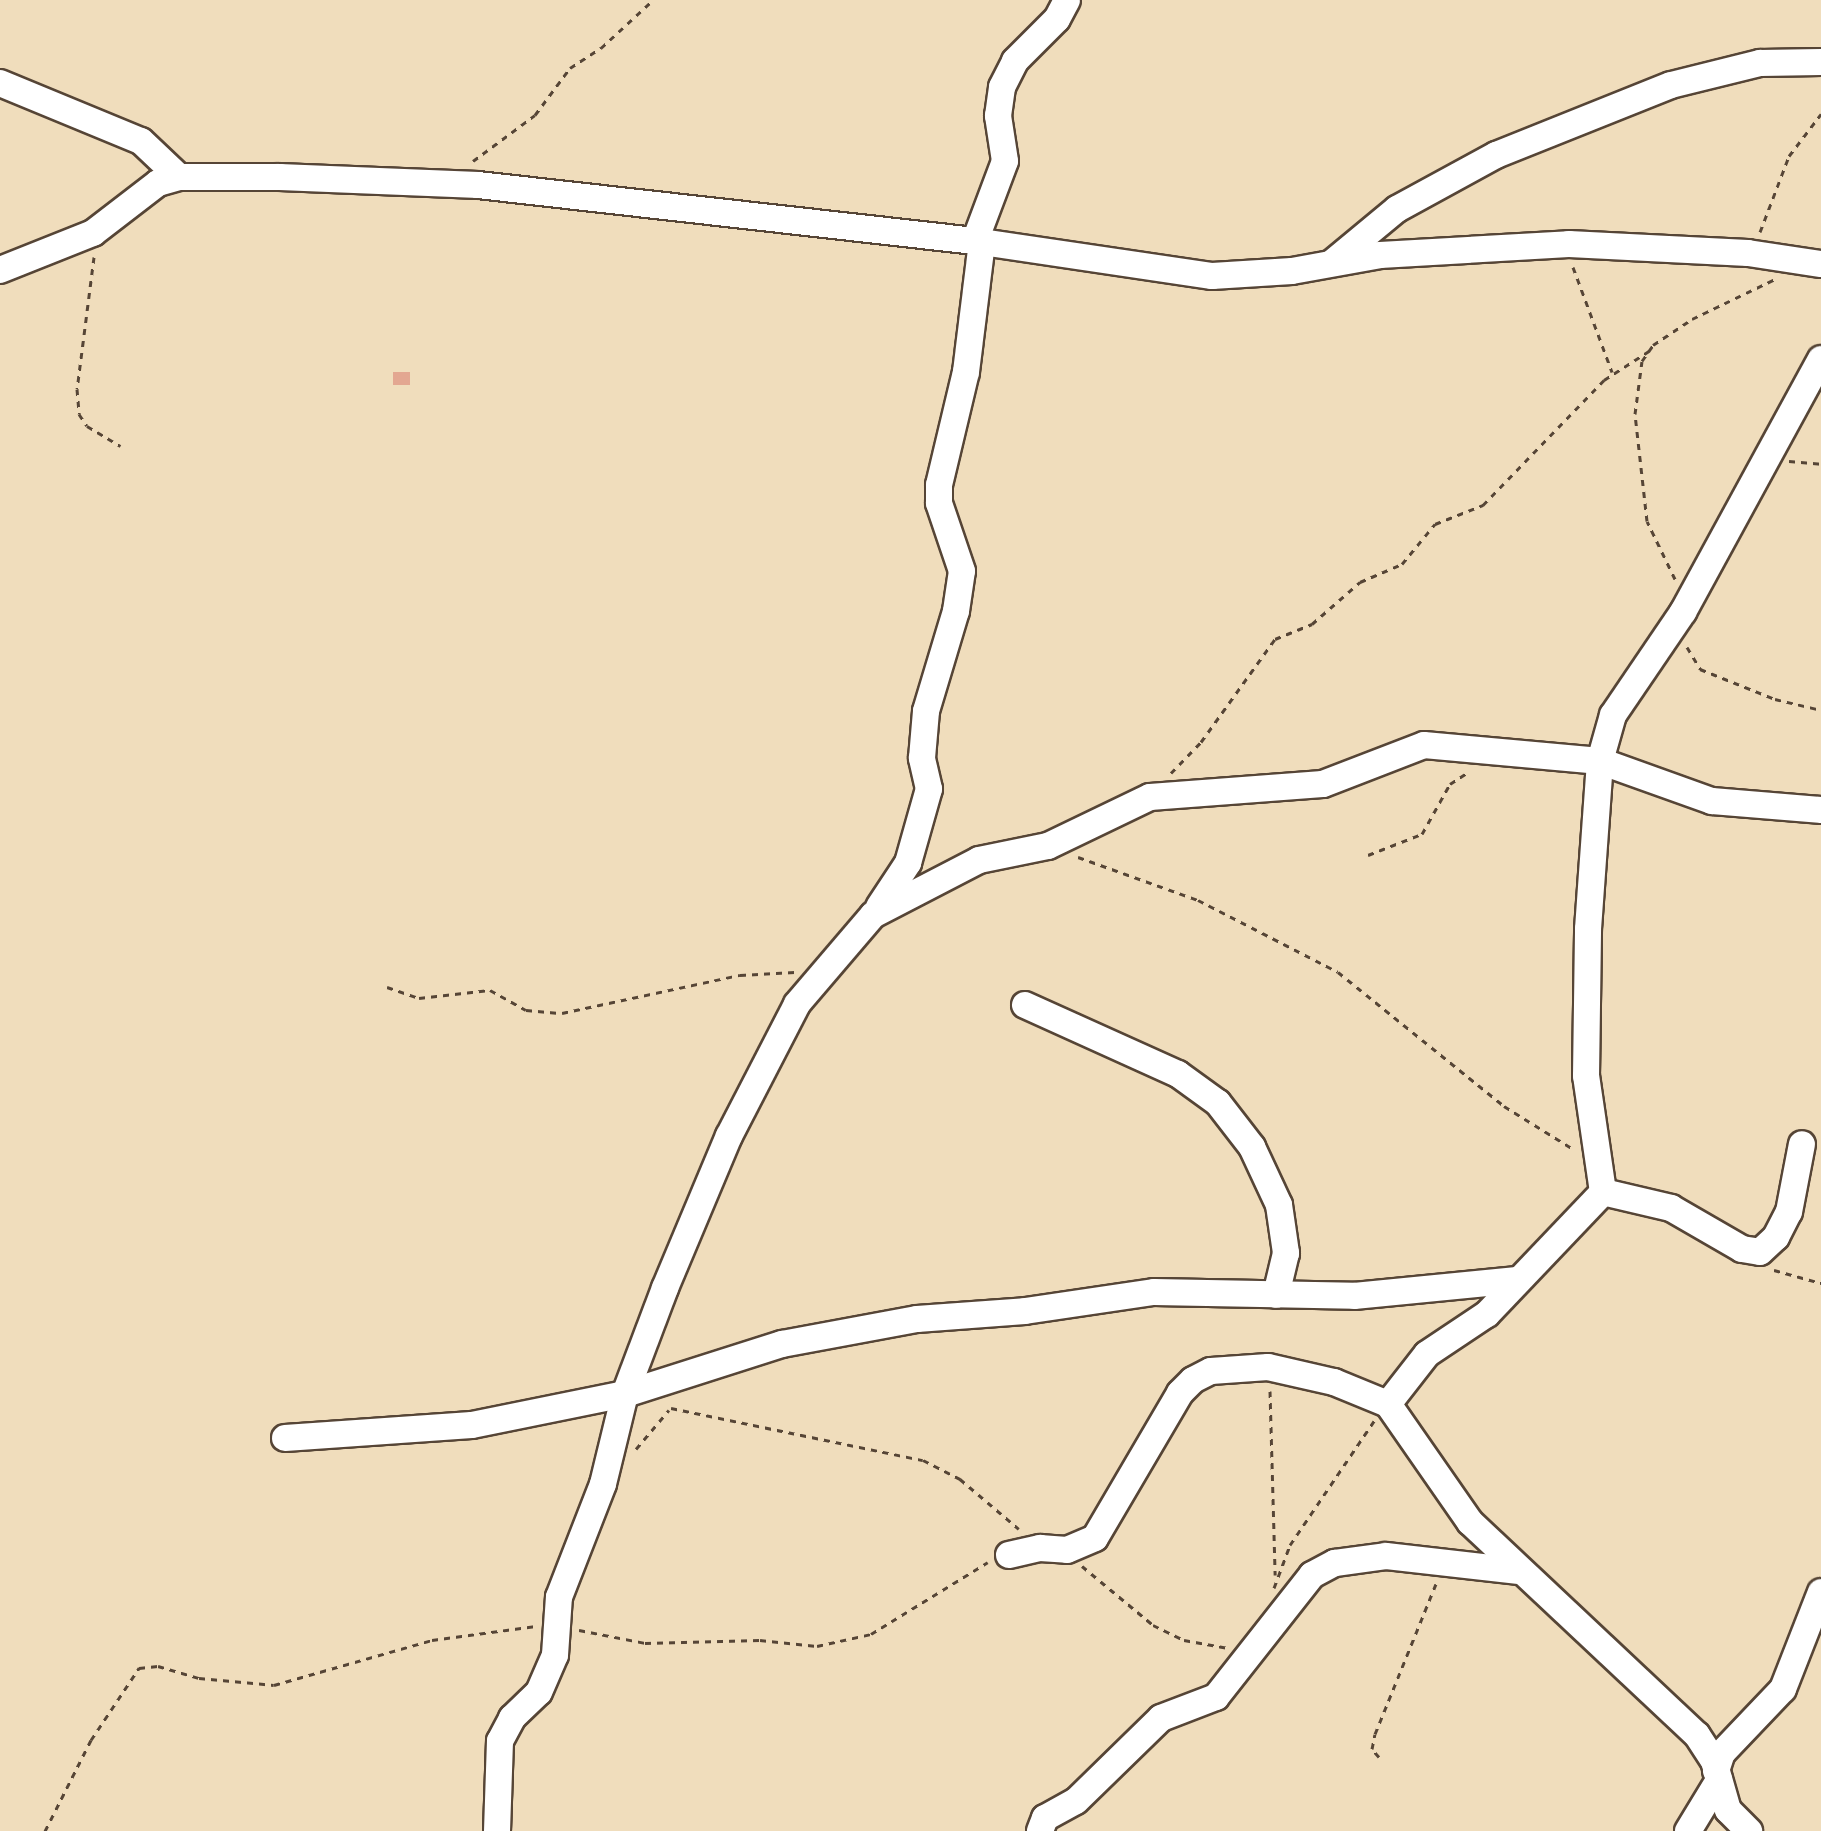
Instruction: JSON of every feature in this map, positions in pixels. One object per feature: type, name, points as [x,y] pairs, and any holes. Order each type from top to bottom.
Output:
[{"type":"street","points":[[497,1831],[500,1741],[512,1718],[546,1679],[555,1655],[554,1625],[559,1597],[603,1484],[625,1394],[747,1099],[797,1004],[832,957],[873,915],[908,863],[929,789],[922,758],[926,711],[956,611],[962,571],[939,503],[939,485],[966,372],[978,241],[1005,161],[998,116],[1002,87],[1015,61],[1057,19],[1067,0]]},
{"type":"street","points":[[1331,264],[1397,209],[1496,155],[1671,85],[1760,63],[1821,62]]},
{"type":"street","points":[[0,83],[141,141],[179,177]]},
{"type":"street","points":[[0,270],[93,233],[144,191],[179,177],[441,184],[978,241],[1212,276],[1331,264],[1380,255],[1569,244],[1748,253],[1809,263]]},
{"type":"street","points":[[1603,1192],[1596,1165],[1586,1076],[1588,929],[1600,761],[1613,715],[1685,608],[1821,359]]},
{"type":"street","points":[[873,915],[979,860],[1048,846],[1150,797],[1323,784],[1415,747],[1477,747],[1600,761],[1712,801],[1821,810]]},
{"type":"street","points":[[1025,1005],[1178,1074],[1218,1103],[1252,1147],[1279,1205],[1286,1253],[1276,1295]]},
{"type":"street","points":[[1603,1192],[1671,1208],[1742,1249],[1760,1252],[1776,1237],[1795,1198],[1802,1144]]},
{"type":"street","points":[[1388,1404],[1427,1354],[1487,1314],[1603,1192]]},
{"type":"street","points":[[285,1438],[472,1425],[625,1394],[782,1344],[917,1319],[1025,1311],[1154,1292],[1354,1296],[1517,1280]]},
{"type":"street","points":[[1009,1555],[1040,1548],[1067,1550],[1095,1538],[1180,1393],[1193,1380],[1211,1371],[1268,1367],[1303,1372],[1388,1404],[1470,1522],[1517,1571],[1686,1723],[1705,1744],[1728,1810],[1749,1831]]},
{"type":"street","points":[[1040,1831],[1045,1818],[1076,1801],[1161,1718],[1216,1697],[1297,1588],[1335,1563],[1386,1556],[1445,1560],[1517,1571]]},
{"type":"street","points":[[1688,1831],[1718,1776],[1722,1753],[1783,1689],[1821,1592]]},
{"type":"path","points":[[441,184],[510,137],[535,115],[570,68],[601,48],[653,0]]},
{"type":"path","points":[[1748,253],[1769,218],[1789,156],[1821,114]]},
{"type":"path","points":[[93,233],[93,297],[77,389],[79,414],[87,426],[120,446]]},
{"type":"path","points":[[1569,244],[1587,310],[1613,373]]},
{"type":"path","points":[[1150,797],[1201,742],[1275,639],[1312,624],[1360,582],[1402,564],[1435,524],[1483,505],[1613,373],[1692,319],[1809,263]]},
{"type":"path","points":[[1649,351],[1635,397],[1647,521],[1685,608],[1687,651],[1695,666],[1775,699],[1821,710]]},
{"type":"path","points":[[1768,457],[1821,464]]},
{"type":"path","points":[[1368,855],[1422,834],[1450,784],[1469,770],[1477,747]]},
{"type":"path","points":[[1048,846],[1198,900],[1338,972],[1504,1106],[1596,1165]]},
{"type":"path","points":[[387,987],[419,998],[490,990],[526,1010],[562,1013],[740,975],[796,972],[832,957]]},
{"type":"path","points":[[1742,1249],[1761,1265],[1821,1283]]},
{"type":"path","points":[[1268,1367],[1273,1589]]},
{"type":"path","points":[[631,1454],[671,1408],[687,1373]]},
{"type":"path","points":[[1275,1575],[1303,1523],[1388,1404]]},
{"type":"path","points":[[671,1408],[923,1460],[960,1479],[1040,1548]]},
{"type":"path","points":[[1067,1550],[1153,1625],[1184,1640],[1252,1651]]},
{"type":"path","points":[[45,1831],[98,1728],[139,1668],[158,1666],[199,1678],[274,1685],[445,1637],[554,1625],[645,1643],[760,1640],[817,1646],[871,1634],[985,1563],[1009,1555]]},
{"type":"path","points":[[1379,1757],[1372,1749],[1375,1734],[1445,1560]]},
{"type":"building","points":[[393,372],[410,372],[410,385],[393,385]]}]
